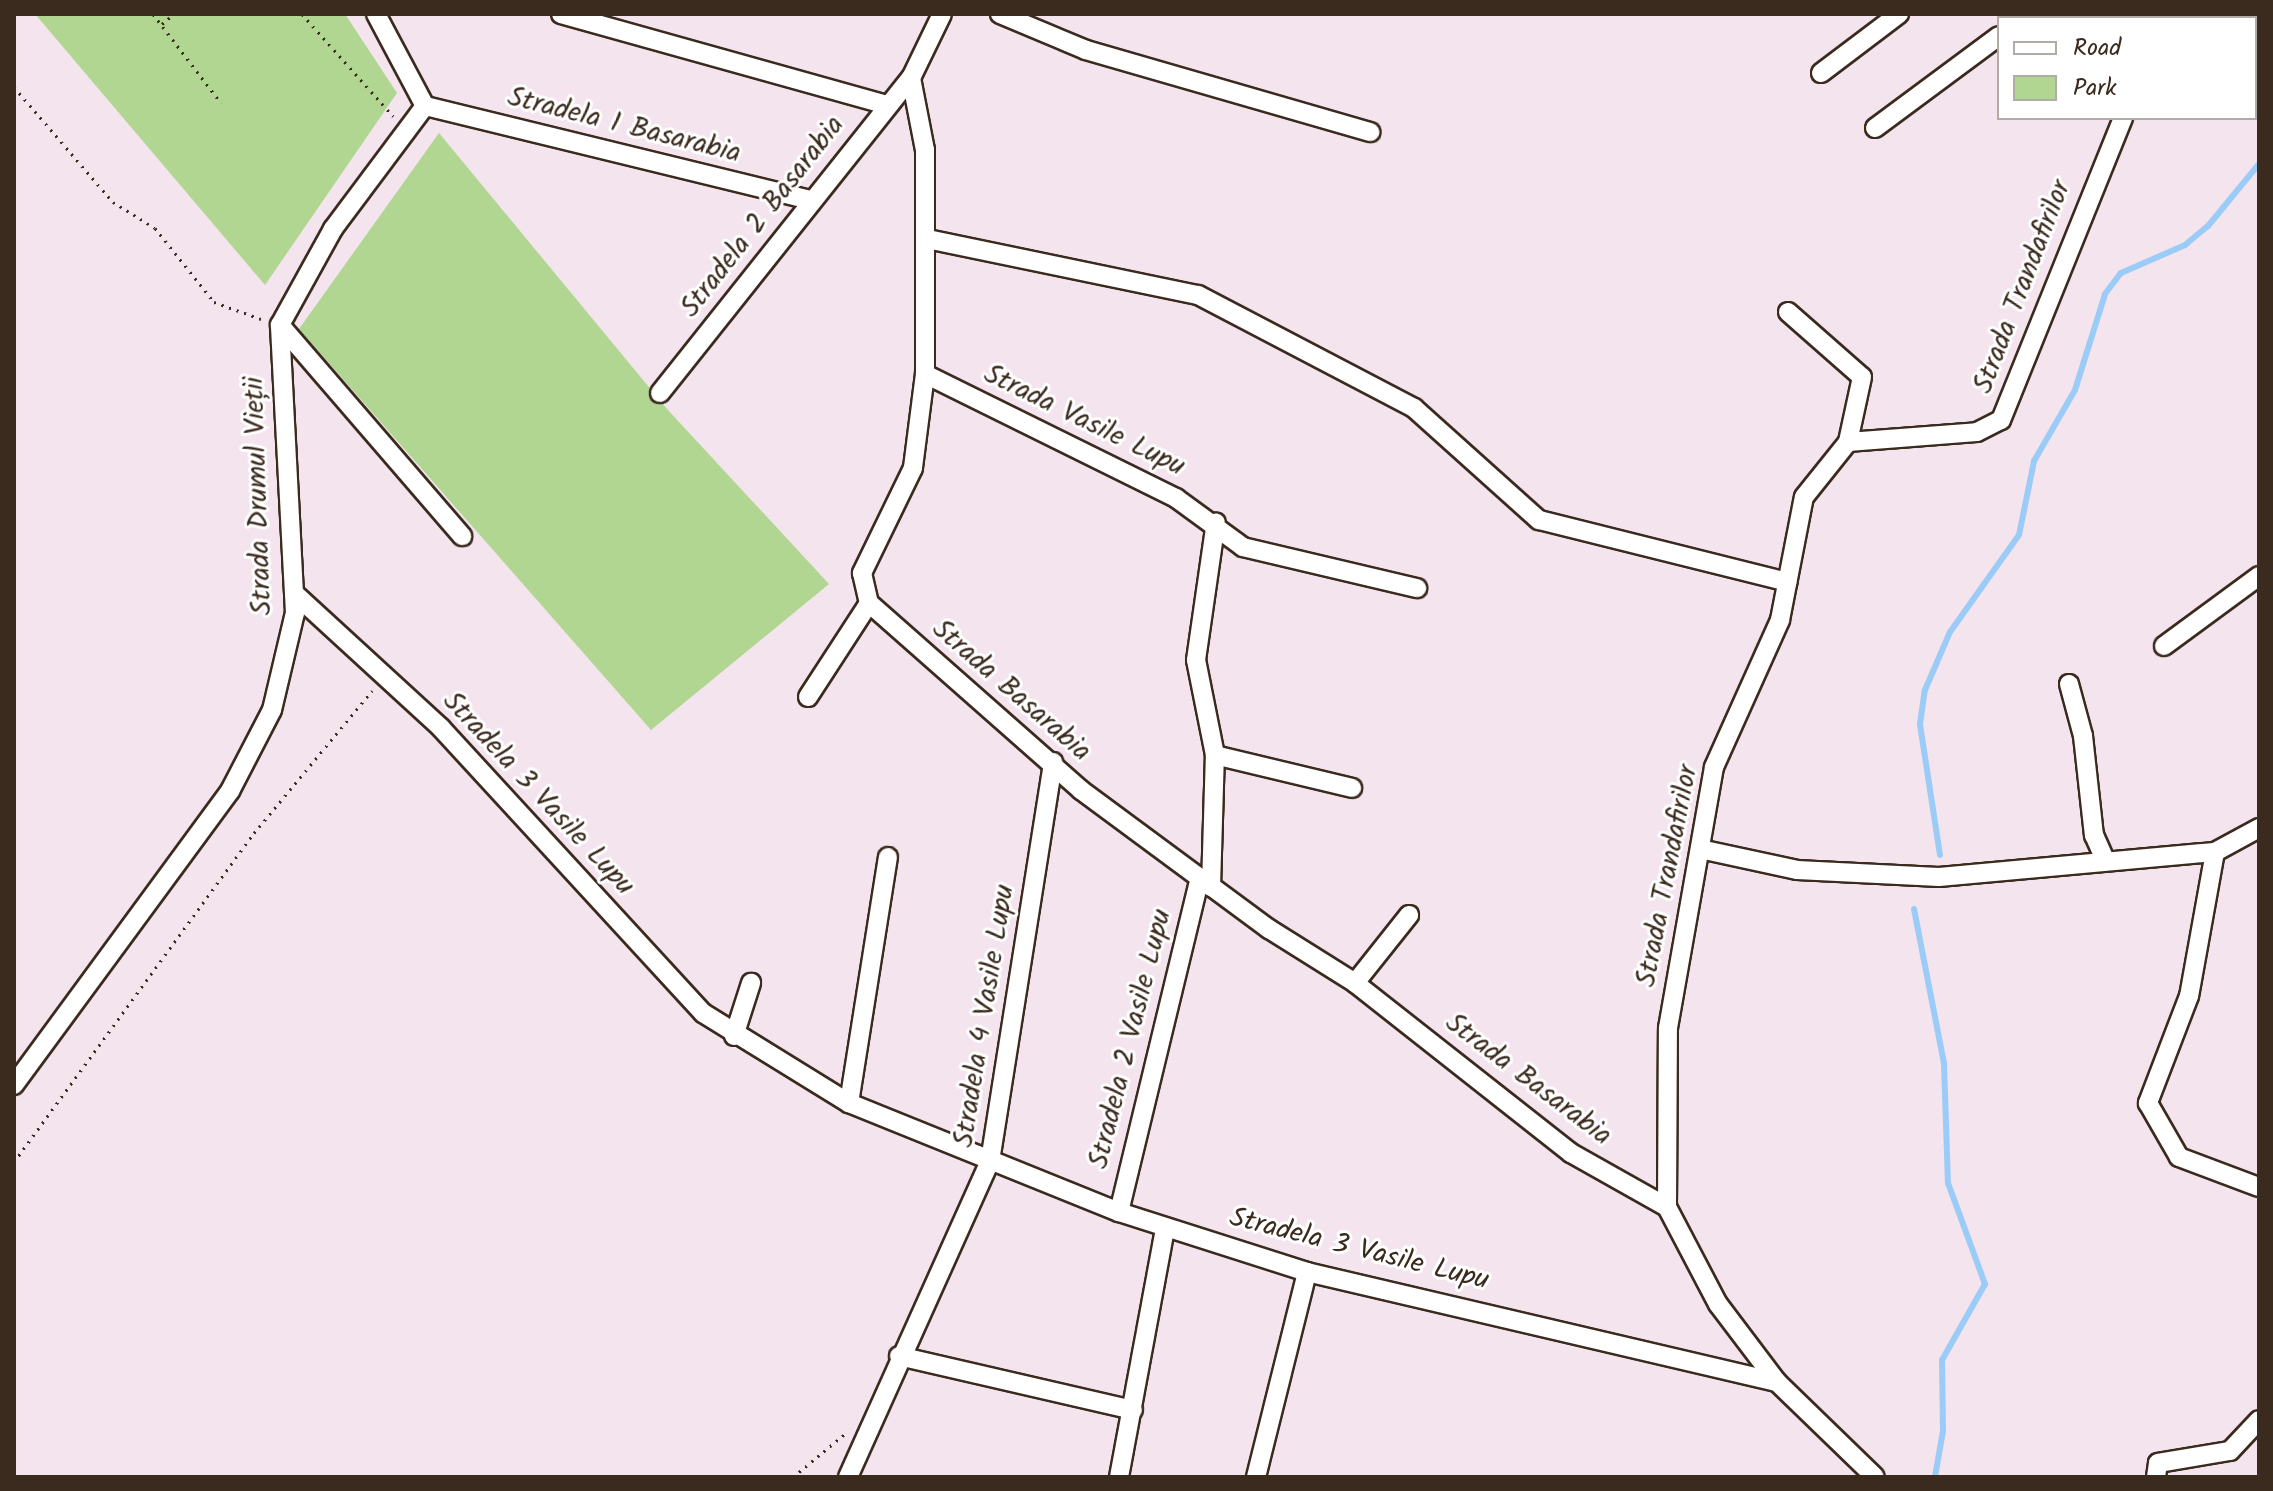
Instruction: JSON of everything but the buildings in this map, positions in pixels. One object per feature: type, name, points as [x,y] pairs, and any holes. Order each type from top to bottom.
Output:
[{"type":"street","points":[[376,14],[425,106],[333,229],[280,325],[462,536]]},
{"type":"street","points":[[561,14],[888,105]]},
{"type":"street","points":[[808,697],[869,603],[862,573],[913,468],[925,374],[927,239],[925,150],[911,78],[942,14]]},
{"type":"street","points":[[1000,14],[1086,50],[1370,132]]},
{"type":"street","points":[[1821,73],[1899,14]]},
{"type":"street","points":[[1875,128],[1997,37]]},
{"type":"street","name":"Stradela 2 Basarabia","points":[[660,393],[810,200],[911,78]]},
{"type":"street","name":"Stradela 1 Basarabia","points":[[425,106],[810,200]]},
{"type":"street","name":"Strada Trandafirilor","points":[[1848,442],[1977,432],[2001,420],[2122,120]]},
{"type":"street","points":[[927,239],[1198,295],[1414,408],[1539,520],[1787,582]]},
{"type":"street","name":"Strada Trandafirilor","points":[[1667,1207],[1668,1028],[1714,767],[1780,620],[1804,497],[1848,442],[1862,377],[1788,312]]},
{"type":"street","name":"Strada Drumul Vieții","points":[[14,1085],[230,791],[272,710],[295,594],[280,325]]},
{"type":"street","name":"Strada Vasile Lupu","points":[[925,374],[1216,522],[1243,547],[1417,588]]},
{"type":"street","points":[[1205,882],[1215,755],[1196,660],[1216,522]]},
{"type":"street","points":[[2164,646],[2259,576]]},
{"type":"street","name":"Stradela 3 Vasile Lupu","points":[[295,594],[384,675],[703,1013],[734,1036],[849,1103],[1119,1212],[1307,1272],[1597,1334],[1777,1382]]},
{"type":"street","name":"Strada Basarabia","points":[[869,603],[1053,762],[1205,882],[1355,983],[1571,1153],[1667,1207]]},
{"type":"street","points":[[2069,684],[2083,736],[2094,835],[2104,857]]},
{"type":"street","points":[[1215,755],[1352,788]]},
{"type":"street","name":"Stradela 4 Vasile Lupu","points":[[848,1477],[899,1356],[990,1161],[1053,762]]},
{"type":"street","points":[[1700,849],[1797,870],[1939,877],[2104,857],[2215,852],[2259,828]]},
{"type":"street","points":[[2215,852],[2189,996],[2148,1103],[2179,1157],[2259,1187]]},
{"type":"street","points":[[849,1103],[888,857]]},
{"type":"street","name":"Stradela 2 Vasile Lupu","points":[[1119,1212],[1205,882]]},
{"type":"street","points":[[1355,983],[1409,915]]},
{"type":"street","points":[[734,1036],[751,983]]},
{"type":"street","points":[[1667,1207],[1718,1304],[1777,1382],[1875,1477]]},
{"type":"street","points":[[1119,1477],[1165,1228]]},
{"type":"street","points":[[1256,1477],[1307,1272]]},
{"type":"street","points":[[899,1356],[1133,1410]]},
{"type":"street","points":[[2156,1477],[2158,1463],[2230,1451],[2259,1420]]},
{"type":"path","points":[[153,14],[221,103]]},
{"type":"path","points":[[162,24],[174,14]]},
{"type":"path","points":[[302,14],[407,131]]},
{"type":"path","points":[[14,87],[113,202],[155,228],[214,302],[280,325]]},
{"type":"path","points":[[14,1162],[254,833],[384,675]]},
{"type":"path","points":[[793,1477],[853,1428]]},
{"type":"green space","points":[[35,14],[345,14],[397,93],[265,285]]},
{"type":"green space","points":[[439,133],[667,409],[829,584],[651,730],[299,329]]},
{"type":"waterway","points":[[1940,855],[1920,724],[1925,690],[1950,632],[2019,535],[2034,461],[2075,390],[2105,294],[2121,273],[2185,245],[2208,226],[2259,164]]},
{"type":"waterway","points":[[1914,909],[1944,1064],[1948,1183],[1985,1284],[1942,1360],[1943,1431],[1935,1477]]}]
